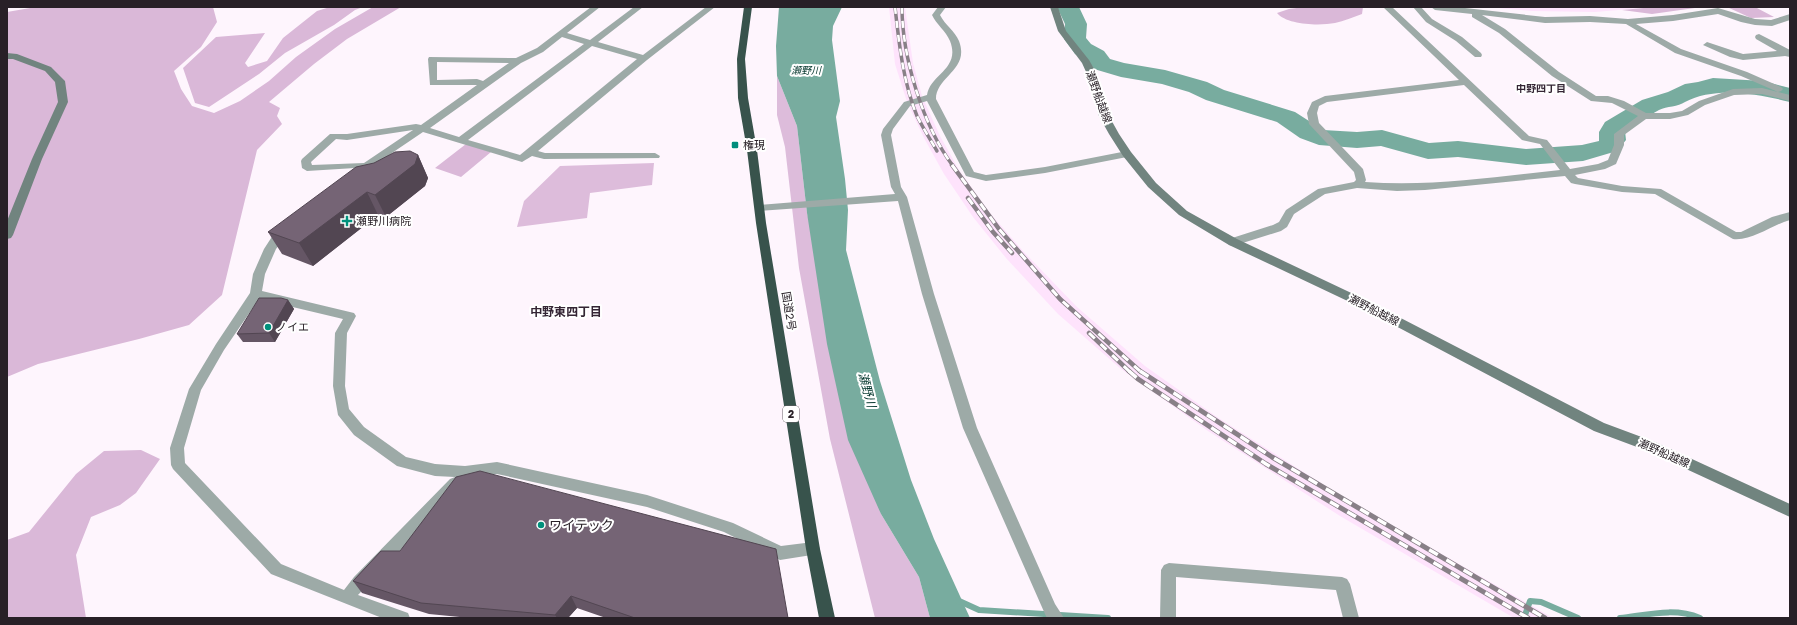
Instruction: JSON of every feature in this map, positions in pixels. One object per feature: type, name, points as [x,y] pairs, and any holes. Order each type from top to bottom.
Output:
[{"type":"highway","name":"国道2号","points":[[748,7],[741,59],[743,98],[813,549],[827,618]]},
{"type":"main road","name":"瀬野船越線","points":[[1054,7],[1062,31],[1086,62],[1092,74],[1104,116],[1127,154],[1152,185],[1184,213],[1232,242],[1360,302],[1548,402],[1593,424],[1650,446],[1790,511]]},
{"type":"main road","points":[[7,56],[14,56],[48,69],[60,81],[63,102],[37,159],[7,235]]},
{"type":"street","points":[[346,179],[422,129],[518,61],[540,50],[596,7]]},
{"type":"street","points":[[460,140],[639,7]]},
{"type":"street","points":[[364,167],[360,165],[307,168],[306,161],[334,136],[347,137],[416,127],[522,159],[644,58],[711,7]]},
{"type":"street","points":[[942,7],[936,15],[939,22],[955,41],[957,56],[951,68],[932,92],[931,97],[944,128],[970,174],[986,178],[1045,170],[1127,154]]},
{"type":"street","points":[[1387,7],[1526,138],[1543,142],[1575,181],[1590,185],[1622,189],[1657,191],[1733,235],[1742,236],[1776,220],[1790,216]]},
{"type":"street","points":[[1416,7],[1446,33],[1455,37],[1478,55]]},
{"type":"street","points":[[1435,7],[1545,20],[1628,22],[1673,18],[1718,11],[1726,12],[1744,20],[1755,22],[1772,23],[1790,17]]},
{"type":"street","points":[[1463,10],[1487,21],[1510,36],[1555,74],[1594,99],[1605,98],[1618,100],[1644,116],[1670,116],[1685,113],[1702,103],[1740,91],[1762,91],[1790,98]]},
{"type":"street","points":[[1628,22],[1678,51],[1763,82],[1788,94],[1790,98]]},
{"type":"street","points":[[560,34],[644,58]]},
{"type":"street","points":[[1759,37],[1789,54]]},
{"type":"street","points":[[1708,45],[1733,55],[1789,54]]},
{"type":"street","points":[[1716,65],[1733,55]]},
{"type":"street","points":[[485,85],[477,82],[432,82],[432,59],[518,61]]},
{"type":"street","points":[[1357,185],[1361,180],[1359,170],[1314,124],[1312,113],[1315,104],[1325,99],[1466,82]]},
{"type":"street","points":[[931,97],[906,104],[888,129],[886,135],[896,187],[902,197],[928,294],[970,428],[1053,613]]},
{"type":"street","points":[[1232,242],[1277,228],[1284,224],[1290,212],[1322,191],[1357,185],[1397,188],[1418,187],[1567,173],[1601,167],[1612,162],[1619,145],[1619,134],[1644,116]]},
{"type":"street","points":[[531,152],[544,156],[655,156]]},
{"type":"street","points":[[760,208],[879,197],[902,197]]},
{"type":"street","points":[[296,220],[279,235],[270,249],[259,274],[256,294],[220,347],[195,390],[177,448],[178,465],[276,569],[347,598],[402,618]]},
{"type":"street","points":[[256,294],[350,316],[341,333],[339,386],[343,411],[359,431],[402,462],[435,470],[465,472],[497,468],[647,501],[728,528],[780,553],[813,549]]},
{"type":"street","points":[[347,598],[359,582],[465,472]]},
{"type":"street","points":[[1168,615],[1169,570],[1342,584],[1351,618]]},
{"type":"shaded area","points":[[36,7],[213,7],[217,22],[201,47],[174,71],[181,89],[192,106],[214,113],[240,101],[269,81],[296,57],[335,29],[373,7],[401,7],[347,39],[314,64],[269,102],[280,108],[277,116],[282,124],[257,150],[222,295],[189,325],[38,364],[7,377],[7,12]]},
{"type":"shaded area","points":[[330,7],[363,7],[355,10],[334,25],[285,53],[259,74],[209,107],[195,103],[183,68],[216,37],[265,33],[245,63],[248,67],[267,61],[283,38],[317,11]]},
{"type":"shaded area","points":[[889,7],[905,7],[913,63],[922,96],[940,136],[959,170],[990,213],[1023,251],[1077,307],[1145,366],[1217,417],[1349,501],[1553,618],[1514,618],[1340,516],[1208,431],[1121,369],[1058,314],[1006,258],[973,217],[944,174],[924,138],[907,102],[895,64]]},
{"type":"shaded area","points":[[1304,7],[1363,7],[1362,14],[1328,24],[1304,24],[1288,20],[1277,13],[1289,9]]},
{"type":"shaded area","points":[[1487,7],[1654,7],[1595,12],[1532,11]]},
{"type":"shaded area","points":[[1654,7],[1702,7],[1652,14],[1622,10]]},
{"type":"shaded area","points":[[1727,7],[1755,7],[1774,17],[1751,18]]},
{"type":"shaded area","points":[[777,76],[797,126],[807,213],[881,514],[919,577],[930,618],[875,618],[830,439],[799,268],[785,147],[777,115]]},
{"type":"shaded area","points":[[466,144],[491,152],[461,177],[435,168]]},
{"type":"shaded area","points":[[654,163],[652,185],[590,193],[587,218],[517,227],[524,201],[560,166]]},
{"type":"shaded area","points":[[141,450],[160,459],[136,493],[120,505],[91,517],[76,555],[86,618],[7,618],[7,540],[29,532],[76,474],[104,451]]},
{"type":"water","name":"瀬野川","points":[[779,7],[842,7],[833,26],[832,40],[840,101],[836,117],[848,210],[846,250],[880,381],[911,480],[934,539],[970,618],[930,618],[919,577],[881,514],[848,440],[827,344],[807,213],[797,126],[777,76],[776,46]]},
{"type":"building","points":[[410,151],[418,155],[415,164],[375,195],[367,192],[299,243],[268,232],[356,167],[374,163],[395,152]]},
{"type":"building","points":[[259,298],[281,298],[288,300],[269,333],[237,334]]},
{"type":"building","name":"ワイテック","points":[[480,471],[776,549],[788,618],[635,618],[571,596],[555,615],[421,603],[353,581],[381,551],[400,551],[456,477]]},
{"type":"waterway","points":[[1068,7],[1076,24],[1075,39],[1083,49],[1096,56],[1102,64],[1121,70],[1165,77],[1198,87],[1215,95],[1286,117],[1309,133],[1319,137],[1357,140],[1382,138],[1428,151],[1458,149],[1526,157],[1583,153],[1608,146],[1613,140],[1612,132],[1614,127],[1643,109],[1654,103],[1677,97],[1694,89],[1701,90],[1713,85],[1763,88],[1790,95]]},
{"type":"waterway","points":[[957,600],[979,610],[1108,618]]},
{"type":"waterway","points":[[1524,618],[1530,601],[1541,602],[1578,618]]},
{"type":"waterway","points":[[1620,618],[1670,612],[1700,618]]},
{"type":"railway","points":[[895,7],[902,62],[908,90],[917,116],[937,151]]},
{"type":"railway","points":[[902,7],[906,47],[916,90],[932,131],[942,150],[953,166]]},
{"type":"railway","points":[[952,165],[999,229],[1060,299],[1141,372]]},
{"type":"railway","points":[[968,198],[993,232],[1012,253]]},
{"type":"railway","points":[[1089,333],[1130,372]]},
{"type":"railway","points":[[1129,371],[1138,379],[1266,464],[1528,618]]},
{"type":"railway","points":[[1140,371],[1272,457],[1545,618]]},
{"type":"place","name":"権現","points":[[735,145]]},
{"type":"place","name":"瀬野川病院","points":[[347,221]]},
{"type":"place","name":"ノイエ","points":[[268,327]]},
{"type":"place","name":"ワイテック","points":[[541,525]]},
{"type":"district","name":"中野四丁目","points":[[1541,88]]},
{"type":"district","name":"中野東四丁目","points":[[566,312]]}]
